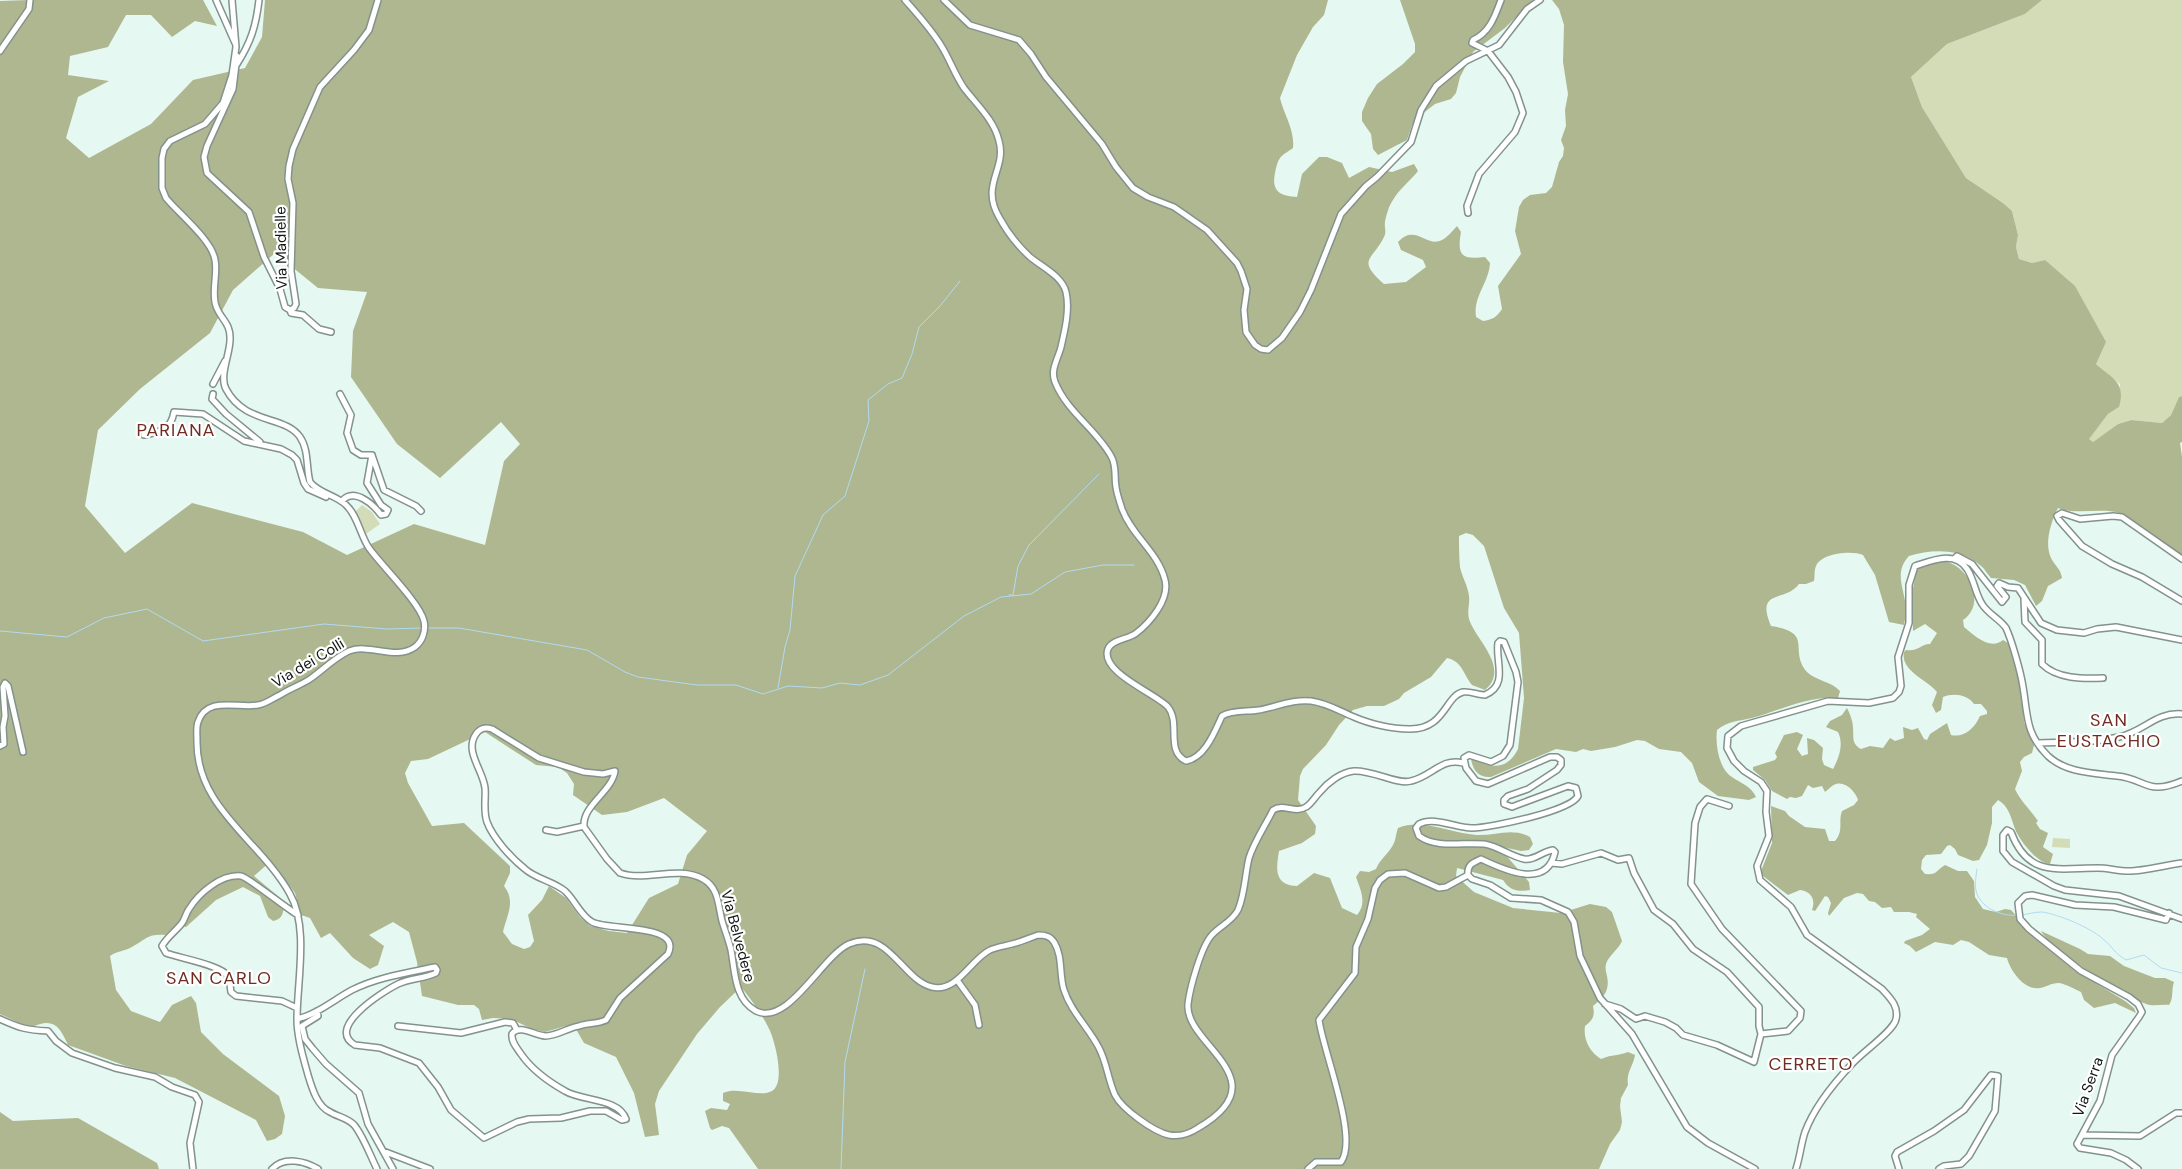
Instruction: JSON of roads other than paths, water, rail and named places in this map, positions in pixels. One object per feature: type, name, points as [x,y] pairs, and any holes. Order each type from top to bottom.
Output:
[{"type":"street","points":[[0,51],[29,9],[30,0]]},
{"type":"street","points":[[216,0],[236,47]]},
{"type":"street","points":[[232,0],[236,47],[232,75],[223,103],[205,124],[170,141],[164,148],[162,188],[166,198],[211,248],[215,260],[216,306],[230,328],[229,357],[224,377],[224,386],[228,393],[246,411],[286,427],[300,436],[303,442],[310,482],[326,494],[344,503]]},
{"type":"street","points":[[237,65],[249,44],[256,24],[259,0]]},
{"type":"street","name":"Via Madielle","points":[[236,47],[237,65],[233,88],[204,157],[207,174],[249,212],[264,256],[280,289],[285,307],[290,310],[296,304],[291,271],[293,203],[288,178],[293,149],[320,87],[354,50],[368,30],[378,0]]},
{"type":"street","points":[[905,0],[942,45],[963,86],[982,109],[995,130],[1001,148],[991,191],[994,207],[1014,240],[1029,256],[1059,279],[1066,292],[1068,311],[1061,347],[1053,369],[1055,382],[1065,401],[1111,455],[1115,466],[1116,490],[1123,512],[1132,528],[1151,550],[1165,578],[1167,589],[1165,597],[1142,628],[1134,635],[1111,644],[1108,648],[1107,656],[1112,665],[1129,682],[1168,708],[1173,720],[1174,742],[1177,754],[1186,761],[1192,760],[1204,748],[1222,716],[1227,713],[1263,710],[1296,701],[1319,702],[1359,719],[1389,726],[1408,729],[1427,726],[1440,717],[1459,694],[1465,691],[1486,695],[1494,690],[1498,683],[1500,669],[1497,646],[1500,641],[1504,642],[1518,682],[1510,745],[1499,760],[1491,762],[1468,755],[1464,758],[1463,763],[1476,781],[1481,784],[1488,784],[1550,757],[1557,757],[1561,760],[1558,770],[1528,789],[1508,796],[1504,800],[1504,804],[1512,807],[1517,806],[1568,786],[1576,788],[1578,796],[1565,806],[1525,819],[1492,826],[1462,828],[1425,821],[1416,828],[1419,836],[1435,842],[1492,846],[1525,859],[1553,850],[1555,852],[1551,863],[1545,871],[1533,874],[1517,874],[1481,859],[1470,865],[1468,875],[1472,879],[1490,885],[1511,898],[1541,900],[1568,912],[1574,922],[1580,956],[1591,981],[1605,1004],[1632,1034],[1687,1127],[1708,1143],[1755,1169]]},
{"type":"street","points":[[944,0],[970,25],[1018,40],[1102,144],[1116,166],[1134,188],[1148,197],[1174,207],[1207,230],[1237,263],[1247,289],[1244,310],[1246,332],[1255,345],[1261,349],[1268,350],[1275,347],[1300,312],[1311,290],[1341,214],[1366,186],[1391,164],[1411,142],[1421,110],[1429,95],[1457,66],[1488,51],[1505,40],[1527,9],[1540,0]]},
{"type":"street","points":[[1468,213],[1467,206],[1479,174],[1515,132],[1523,113],[1508,76],[1488,51],[1472,43],[1496,19],[1501,0]]},
{"type":"street","points":[[290,310],[291,313],[303,315],[319,329],[331,332]]},
{"type":"street","points":[[213,384],[229,357]]},
{"type":"street","points":[[213,394],[212,399],[224,412],[262,444]]},
{"type":"street","points":[[340,394],[351,416],[347,433],[353,450],[361,455],[372,455]]},
{"type":"street","points":[[144,435],[166,429],[174,418],[175,409],[203,414],[244,440],[281,449],[296,458],[304,483],[308,489],[344,503]]},
{"type":"street","points":[[344,503],[346,497],[355,495],[363,499],[382,515],[386,514],[388,510],[381,505],[367,483],[372,455]]},
{"type":"street","points":[[372,455],[384,490],[416,506],[420,511]]},
{"type":"street","name":"Via dei Colli","points":[[344,503],[354,516],[368,547],[414,604],[425,624],[423,638],[413,649],[404,652],[358,648],[349,651],[309,680],[262,704],[248,707],[224,704],[211,707],[203,712],[197,722],[197,753],[202,775],[210,794],[243,836],[269,863],[291,895],[298,916],[299,979],[297,1019],[299,1037],[315,1094],[324,1109],[346,1119],[355,1126],[377,1169]]},
{"type":"street","points":[[2182,559],[2122,517],[2080,519],[2062,513],[2057,516],[2082,546],[2112,564],[2142,577],[2182,601]]},
{"type":"street","points":[[1954,559],[1957,556],[1972,564],[2002,602],[2006,597],[1997,586],[1999,583],[2008,587],[2018,588],[2041,623],[2056,630],[2084,633],[2097,629],[2116,627],[2182,640]]},
{"type":"street","points":[[1802,1169],[1802,1166],[1797,1166],[1803,1140],[1810,1122],[1850,1066],[1865,1050],[1888,1032],[1895,1023],[1896,1008],[1892,1000],[1882,989],[1807,934],[1790,907],[1760,880],[1757,866],[1769,836],[1766,812],[1768,791],[1761,782],[1744,771],[1734,761],[1726,742],[1731,732],[1741,726],[1828,701],[1869,703],[1893,698],[1899,692],[1901,686],[1898,662],[1909,622],[1909,585],[1913,570],[1915,566],[1943,557],[1954,559],[1967,569],[1982,603],[2006,630],[2023,686],[2029,730],[2038,743],[2056,762],[2089,774],[2123,777],[2151,788],[2182,781]]},
{"type":"street","points":[[2024,596],[2025,622],[2042,640],[2042,664],[2054,673],[2081,679],[2103,678]]},
{"type":"street","points":[[0,746],[4,744],[3,727],[6,716],[3,687],[5,683],[8,686],[23,752]]},
{"type":"street","points":[[2038,743],[2119,737],[2135,732],[2165,714],[2182,714]]},
{"type":"street","points":[[398,1026],[461,1033],[505,1022],[513,1024],[517,1030],[536,1035],[552,1036],[577,1026],[606,1020],[620,998],[668,954],[671,945],[660,934],[639,929],[603,926],[593,923],[586,918],[565,891],[525,870],[507,851],[486,820],[485,786],[481,771],[473,755],[472,745],[477,732],[482,728],[492,729],[538,758],[574,770],[603,774],[615,771],[613,781],[592,806],[584,826],[557,832],[546,830]]},
{"type":"street","name":"Via Belvedere","points":[[584,826],[607,859],[620,873],[685,874],[704,879],[714,888],[739,990],[745,1002],[754,1010],[763,1014],[782,1009],[792,1002],[832,956],[840,949],[855,942],[871,942],[885,948],[925,984],[939,987],[957,980],[991,950],[1038,935],[1049,937],[1057,949],[1064,992],[1099,1048],[1111,1085],[1119,1101],[1141,1120],[1164,1133],[1182,1135],[1191,1133],[1214,1117],[1226,1104],[1231,1086],[1226,1067],[1196,1028],[1189,1014],[1188,1005],[1193,980],[1211,936],[1232,919],[1238,909],[1250,855],[1273,810],[1279,807],[1302,809],[1308,806],[1327,785],[1347,772],[1376,773],[1403,782],[1410,782],[1421,778],[1446,762],[1454,760],[1463,763]]},
{"type":"street","points":[[1728,806],[1707,799],[1700,808],[1695,822],[1690,884],[1722,929],[1765,976],[1796,1004],[1801,1012],[1800,1018],[1788,1031],[1761,1034]]},
{"type":"street","points":[[2182,863],[2129,871],[2099,868],[2058,870],[2029,860],[2018,849],[2011,832],[2006,830],[2003,835],[2003,851],[2012,862],[2054,886],[2065,890],[2119,896],[2182,919]]},
{"type":"street","points":[[1551,863],[1562,864],[1601,853],[1618,860],[1629,858],[1634,873],[1654,910],[1673,924],[1693,949],[1727,972],[1760,1007],[1759,1026],[1761,1034],[1754,1062],[1717,1045],[1683,1035],[1676,1028],[1665,1022],[1645,1016],[1636,1019],[1621,1009],[1605,1004]]},
{"type":"street","points":[[1308,1169],[1316,1162],[1341,1162],[1345,1156],[1347,1138],[1343,1115],[1319,1020],[1355,973],[1356,947],[1368,919],[1375,888],[1380,880],[1388,874],[1399,872],[1439,888],[1446,888],[1468,875]]},
{"type":"street","points":[[297,1008],[282,1001],[236,996],[231,992],[229,978],[224,972],[199,961],[189,961],[166,952],[162,946],[184,922],[188,909],[208,886],[228,878],[242,876],[298,916]]},
{"type":"street","name":"Via Serra","points":[[2138,1169],[2126,1160],[2111,1153],[2080,1148],[2078,1144],[2100,1101],[2112,1055],[2139,1017],[2141,1008],[2129,997],[2081,972],[2043,942],[2020,919],[2017,910],[2021,899],[2032,896],[2075,905],[2114,907],[2166,920],[2169,913]]},
{"type":"street","points":[[297,1019],[353,990],[379,979],[434,967],[437,970],[436,973],[427,978],[398,984],[355,1015],[346,1027],[345,1033],[349,1042],[355,1045],[395,1053],[419,1063],[433,1080],[451,1110],[484,1138],[517,1122],[561,1118],[590,1111],[606,1111],[622,1120],[626,1119],[624,1114],[609,1104],[571,1094],[535,1070],[512,1041],[512,1034],[517,1030]]},
{"type":"street","points":[[957,980],[975,1005],[979,1026]]},
{"type":"street","points":[[317,1010],[318,1016],[302,1026],[306,1038],[326,1064],[359,1092],[368,1124],[393,1169]]},
{"type":"street","points":[[0,1019],[19,1028],[31,1031],[48,1031],[72,1053],[115,1068],[155,1077],[172,1087],[198,1096],[199,1102],[190,1143],[193,1169]]},
{"type":"street","points":[[1899,1169],[1895,1156],[1897,1152],[1953,1118],[1972,1102],[1991,1075],[1998,1076],[1995,1111],[1969,1156],[1961,1164],[1944,1166],[1939,1169]]},
{"type":"street","points":[[2082,1135],[2140,1136],[2176,1113],[2182,1113]]},
{"type":"street","points":[[383,1151],[430,1169]]},
{"type":"street","points":[[272,1169],[282,1162],[290,1161],[318,1169]]},
{"type":"waterway","points":[[778,688],[790,630],[795,576],[823,515],[845,496],[869,421],[868,400],[888,384],[902,378],[912,354],[919,327],[940,306],[960,281]]},
{"type":"waterway","points":[[1009,595],[1013,595],[1018,566],[1029,545],[1099,474]]},
{"type":"waterway","points":[[426,628],[459,628],[587,650],[625,672],[638,677],[697,685],[736,685],[763,694],[788,686],[822,688],[840,683],[860,685],[888,675],[964,616],[1001,597],[1031,594],[1065,572],[1103,565],[1134,565]]},
{"type":"waterway","points":[[0,631],[67,637],[104,618],[147,609],[203,641],[324,624],[387,629],[422,628]]},
{"type":"waterway","points":[[1977,869],[1976,891],[1984,904],[1994,911],[2006,915],[2018,915]]},
{"type":"waterway","points":[[2022,915],[2042,912],[2049,913],[2083,926],[2098,935],[2126,960],[2144,955],[2161,968],[2182,973]]},
{"type":"waterway","points":[[841,1169],[845,1062],[865,969]]},
{"type":"district","name":"PARIANA","points":[[176,430]]},
{"type":"district","name":"SAN EUSTACHIO","points":[[2109,730]]},
{"type":"district","name":"SAN CARLO","points":[[219,978]]},
{"type":"district","name":"CERRETO","points":[[1811,1064]]}]
